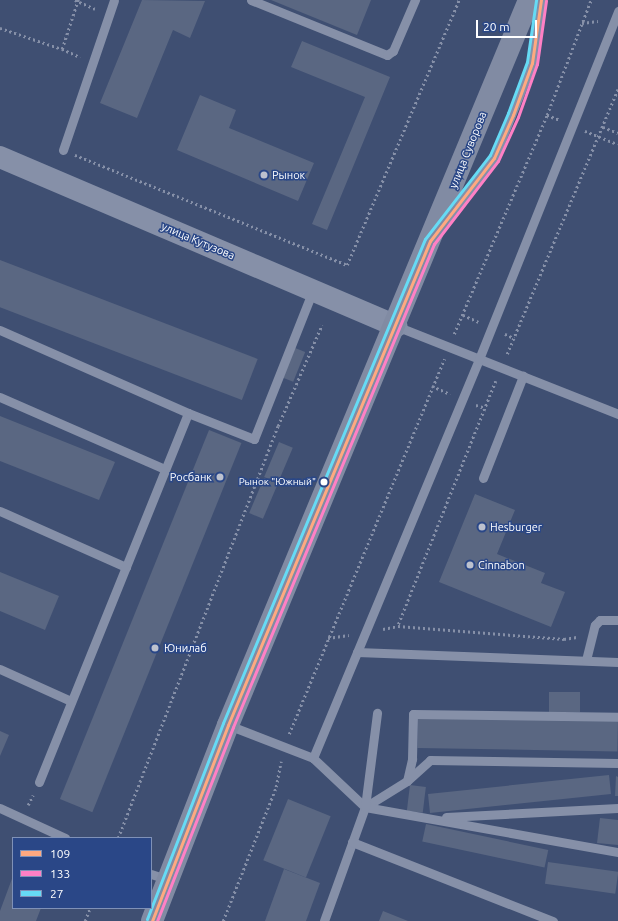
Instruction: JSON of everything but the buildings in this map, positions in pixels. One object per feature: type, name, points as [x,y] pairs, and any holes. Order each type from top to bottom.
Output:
[{"type":"main road","name":"улица Суворова","points":[[152,921],[158,876],[228,725],[329,478],[396,326],[529,0]]},
{"type":"street","name":"улица Кутузова","points":[[0,157],[396,326]]},
{"type":"lane","points":[[63,150],[114,0]]},
{"type":"lane","points":[[251,0],[387,55],[393,51],[415,0]]},
{"type":"lane","points":[[430,241],[494,158],[532,63],[541,0]]},
{"type":"lane","points":[[313,758],[479,359],[618,11]]},
{"type":"lane","points":[[0,330],[188,413],[254,438],[314,290]]},
{"type":"lane","points":[[396,326],[618,414]]},
{"type":"lane","points":[[484,478],[523,376]]},
{"type":"lane","points":[[0,397],[165,469]]},
{"type":"lane","points":[[38,782],[188,413]]},
{"type":"lane","points":[[0,511],[126,567]]},
{"type":"lane","points":[[586,660],[595,625],[600,620],[618,620]]},
{"type":"lane","points":[[357,652],[618,662]]},
{"type":"lane","points":[[0,669],[72,701]]},
{"type":"lane","points":[[324,921],[365,807],[377,712]]},
{"type":"lane","points":[[407,781],[412,759],[413,714],[618,717]]},
{"type":"lane","points":[[228,725],[313,758],[365,807],[618,852]]},
{"type":"lane","points":[[365,807],[407,781],[430,760],[618,763]]},
{"type":"lane","points":[[0,808],[63,837]]},
{"type":"lane","points":[[430,818],[618,808]]},
{"type":"lane","points":[[352,842],[553,921]]},
{"type":"path","points":[[62,49],[77,0],[109,15]]},
{"type":"path","points":[[63,150],[347,266],[459,0]]},
{"type":"path","points":[[223,921],[276,787],[284,747],[449,347],[547,115],[591,0]]},
{"type":"path","points":[[0,28],[62,49],[92,62]]},
{"type":"path","points":[[603,127],[618,133]]},
{"type":"path","points":[[118,837],[278,426],[322,325]]},
{"type":"path","points":[[22,818],[38,782]]},
{"type":"path","points":[[85,921],[90,909]]},
{"type":"transit line","name":"27","points":[[152,906],[223,723],[425,239],[490,155],[508,113],[527,62],[536,0]]},
{"type":"transit line","name":"109","points":[[152,921],[228,725],[430,241],[494,158],[513,115],[532,63],[541,0]]},
{"type":"transit line","name":"133","points":[[157,921],[233,727],[434,244],[498,161],[518,117],[537,64],[546,1]]},
{"type":"transit line","name":"27","points":[[147,919],[151,909]]},
{"type":"place","name":"Рынок","points":[[264,175]]},
{"type":"place","name":"Росбанк","points":[[220,477]]},
{"type":"place","name":"Рынок \"Южный\"","points":[[324,482]]},
{"type":"place","name":"Hesburger","points":[[482,527]]},
{"type":"place","name":"Cinnabon","points":[[470,565]]},
{"type":"place","name":"Юнилаб","points":[[155,648]]}]
